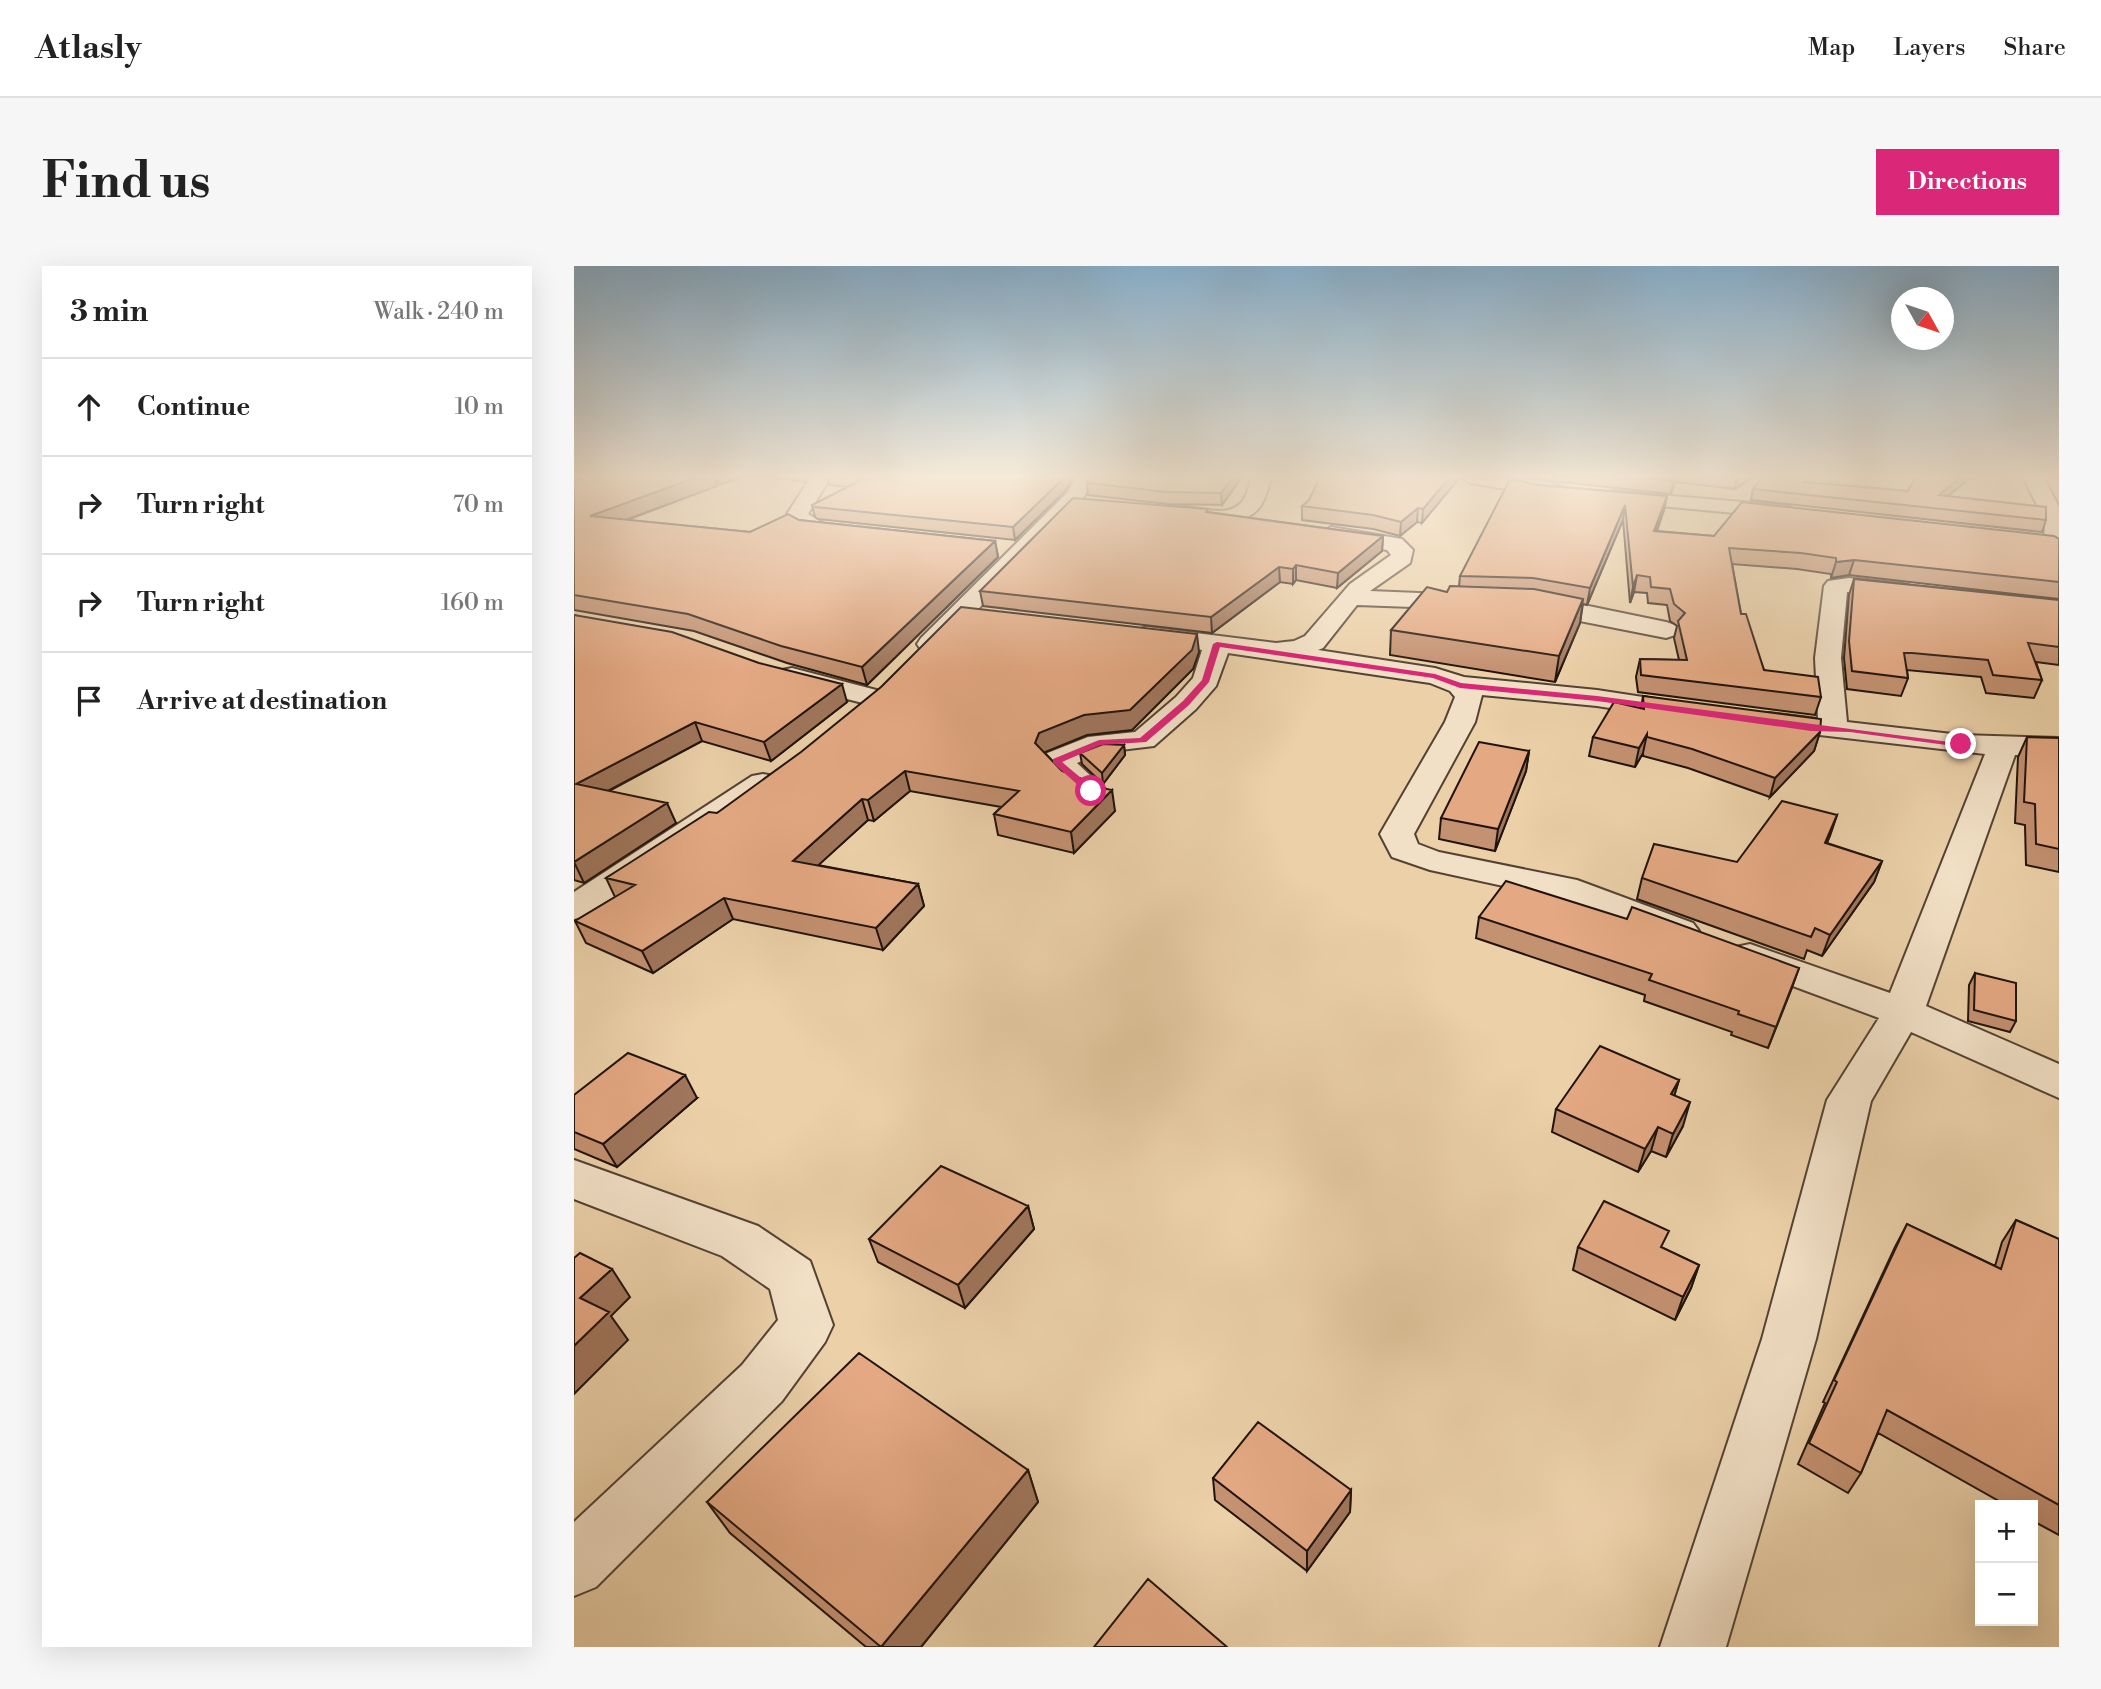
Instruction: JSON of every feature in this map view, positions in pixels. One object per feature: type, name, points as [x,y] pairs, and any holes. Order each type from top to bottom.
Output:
[{"type":"street","points":[[842,723],[973,615],[1031,541]]},
{"type":"street","points":[[1276,651],[1299,648],[1314,642],[1351,598],[1378,572],[1402,558],[1402,550],[1394,544],[1383,541]]},
{"type":"street","points":[[990,546],[1022,551]]},
{"type":"street","points":[[1834,729],[1830,709],[1829,633],[1836,586],[1849,584],[1926,594]]},
{"type":"street","points":[[1351,598],[1493,603],[1574,610],[1666,630]]},
{"type":"street","points":[[1121,632],[1276,651],[1435,676],[1460,685],[1584,697],[1961,744],[2059,747]]},
{"type":"street","points":[[1091,791],[1056,761],[1099,743],[1143,740],[1186,703],[1206,680],[1217,644]]},
{"type":"street","points":[[763,667],[894,679]]},
{"type":"street","points":[[1460,685],[1469,697],[1460,722],[1397,835],[1404,850],[1430,860],[1564,888],[1903,1012],[2059,1082]]},
{"type":"street","points":[[1693,1647],[1789,1339],[1849,1100],[1903,1012],[2003,746]]},
{"type":"street","points":[[574,908],[790,766]]},
{"type":"street","points":[[574,1179],[740,1241],[792,1276],[806,1325],[762,1383],[574,1565]]},
{"type":"building","points":[[574,541],[995,541],[862,667],[781,646],[688,614],[574,595]]},
{"type":"building","points":[[1030,541],[1376,541],[1338,573],[1296,565],[1293,569],[1279,567],[1211,617],[980,591]]},
{"type":"building","points":[[1478,541],[1610,541],[1590,588],[1533,578],[1460,576]]},
{"type":"building","points":[[1629,541],[2059,541],[2059,582],[1854,560],[1836,562],[1836,558],[1801,553],[1729,548],[1741,614],[1746,614],[1764,670],[1818,677],[1821,697],[1641,675],[1640,659],[1687,660],[1678,621],[1685,613],[1674,604],[1670,589],[1651,587],[1650,577],[1637,575],[1633,587]]},
{"type":"building","points":[[1854,579],[2059,600],[2059,647],[2028,643],[2042,680],[1993,675],[1988,660],[1912,653],[1904,653],[1908,678],[1852,671],[1849,641]]},
{"type":"building","points":[[1450,586],[1534,589],[1583,599],[1559,656],[1391,630],[1427,587],[1447,592]]},
{"type":"building","points":[[961,607],[1197,634],[1192,650],[1130,710],[1084,715],[1039,733],[1035,743],[1062,771],[1094,784],[1092,786],[1112,790],[1071,832],[994,814],[1019,791],[905,771],[868,800],[862,799],[793,861],[918,884],[876,928],[724,898],[642,951],[575,921],[635,885],[606,878],[709,812],[717,813],[801,752],[881,687]]},
{"type":"building","points":[[574,615],[672,632],[759,663],[842,684],[764,742],[695,722],[576,784],[667,803],[574,862]]},
{"type":"building","points":[[1643,696],[1821,719],[1820,732],[1775,778],[1692,749],[1647,737],[1647,734],[1639,748],[1593,737],[1614,702],[1644,709]]},
{"type":"building","points":[[2027,737],[2059,738],[2059,849],[2036,844],[2035,804],[2024,802]]},
{"type":"building","points":[[1479,742],[1529,751],[1498,829],[1441,818]]},
{"type":"building","points":[[1103,744],[1124,745],[1102,773],[1080,753]]},
{"type":"building","points":[[1782,801],[1837,815],[1825,843],[1882,861],[1830,935],[1815,928],[1811,937],[1642,878],[1654,844],[1737,862]]},
{"type":"building","points":[[1506,881],[1627,919],[1632,907],[1799,968],[1776,1027],[1738,1014],[1739,1011],[1649,980],[1652,974],[1479,917]]},
{"type":"building","points":[[1975,973],[2016,983],[2016,1021],[1974,1010]]},
{"type":"building","points":[[1600,1046],[1679,1080],[1671,1094],[1690,1102],[1673,1134],[1658,1127],[1645,1149],[1556,1109]]},
{"type":"building","points":[[628,1053],[685,1075],[603,1144],[574,1132],[574,1095]]},
{"type":"building","points":[[941,1166],[1028,1206],[958,1285],[869,1239]]},
{"type":"building","points":[[1604,1201],[1669,1231],[1661,1247],[1699,1265],[1683,1297],[1578,1247]]},
{"type":"building","points":[[2016,1220],[2059,1239],[2059,1505],[1887,1410],[1861,1473],[1809,1443],[1837,1382],[1834,1380],[1907,1224],[2001,1269]]},
{"type":"building","points":[[580,1253],[612,1269],[580,1298],[609,1312],[574,1346],[574,1258]]},
{"type":"building","points":[[859,1353],[1028,1470],[881,1647],[707,1502]]},
{"type":"building","points":[[1258,1422],[1351,1490],[1307,1551],[1213,1478]]},
{"type":"building","points":[[1148,1579],[1227,1647],[1094,1647]]},
{"type":"route","points":[[1091,791],[1056,761],[1099,743],[1143,740],[1186,703],[1206,680],[1217,644],[1435,676],[1460,685],[1597,698],[1811,728],[1850,729],[1961,744]]}]
